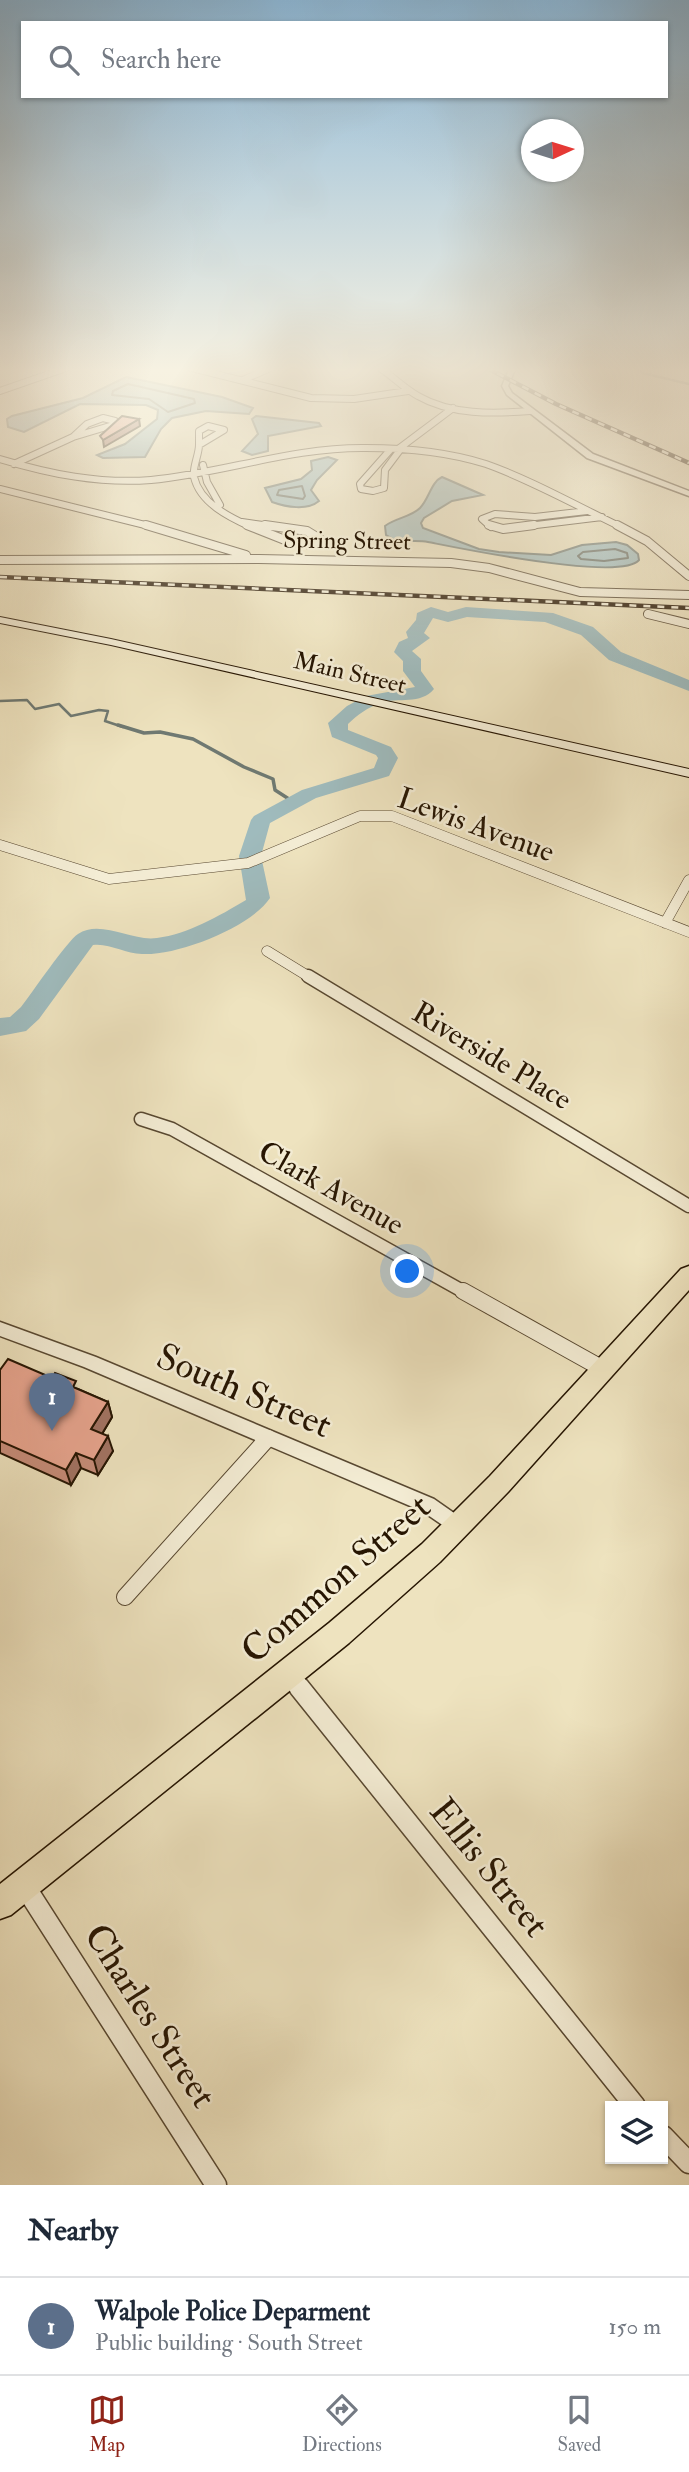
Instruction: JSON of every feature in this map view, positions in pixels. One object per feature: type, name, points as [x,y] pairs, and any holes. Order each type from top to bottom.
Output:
[{"type":"main road","name":"Main Street","points":[[0,620],[689,773]]},
{"type":"main road","name":"Common Street","points":[[0,1904],[386,1593],[457,1527],[689,1275]]},
{"type":"street","points":[[39,469],[112,481],[193,475],[223,469]]},
{"type":"street","points":[[194,469],[193,475],[208,501],[242,522],[297,544],[314,545],[320,539],[307,531],[242,522]]},
{"type":"street","points":[[203,469],[224,511]]},
{"type":"street","points":[[375,469],[385,470],[384,488],[373,491],[361,489],[360,484],[375,469]]},
{"type":"street","points":[[497,469],[602,517],[647,541],[689,576]]},
{"type":"street","points":[[621,469],[689,494]]},
{"type":"street","points":[[0,489],[157,528],[259,559]]},
{"type":"street","points":[[587,510],[535,517],[489,514],[482,519],[492,528],[503,529],[602,517]]},
{"type":"street","name":"Spring Street","points":[[0,560],[259,559],[465,564],[580,592],[689,594]]},
{"type":"street","points":[[648,614],[689,624]]},
{"type":"street","name":"Lewis Avenue","points":[[0,845],[109,879],[253,861],[360,816],[391,816],[689,932]]},
{"type":"street","points":[[665,923],[689,880]]},
{"type":"street","name":"Riverside Place","points":[[267,951],[689,1206]]},
{"type":"street","name":"Clark Avenue","points":[[141,1119],[172,1129],[603,1369]]},
{"type":"street","name":"South Street","points":[[0,1329],[102,1367],[428,1504],[457,1527]]},
{"type":"street","points":[[125,1597],[268,1438]]},
{"type":"street","name":"Ellis Street","points":[[288,1673],[631,2101]]},
{"type":"street","name":"Charles Street","points":[[24,1884],[216,2185]]},
{"type":"street","points":[[668,2141],[689,2163]]},
{"type":"water","points":[[328,469],[311,490],[319,501],[303,507],[272,502],[265,488],[301,479],[312,470]]},
{"type":"water","points":[[442,477],[483,495],[452,501],[424,518],[421,523],[423,528],[479,549],[499,552],[551,555],[582,545],[616,542],[627,545],[638,554],[639,560],[626,566],[573,566],[428,542],[401,541],[386,535],[385,526],[420,508],[435,483]]},
{"type":"building","points":[[8,1359],[52,1378],[55,1373],[76,1381],[73,1387],[108,1402],[91,1429],[108,1436],[94,1460],[76,1453],[66,1470],[0,1441],[0,1370]]},
{"type":"waterway","points":[[0,1027],[17,1025],[30,1013],[85,940],[99,937],[136,946],[156,946],[185,939],[254,905],[259,898],[250,856],[261,820],[309,794],[382,772],[388,758],[384,751],[339,733],[338,723],[366,702],[425,689],[412,671],[412,659],[403,652],[405,646],[421,638],[416,636],[415,632],[425,621],[423,617],[431,612],[448,617],[466,612],[547,617],[587,631],[615,656],[689,686]]},
{"type":"waterway","points":[[0,701],[27,700],[35,709],[59,704],[71,716],[99,710],[108,711],[105,721],[123,727]]},
{"type":"waterway","points":[[118,725],[144,733],[160,732],[193,739],[244,767],[273,779],[275,790],[292,801]]},
{"type":"railway","points":[[0,577],[689,608]]},
{"type":"place","name":"Walpole Police Deparment","points":[[52,1431]]}]
